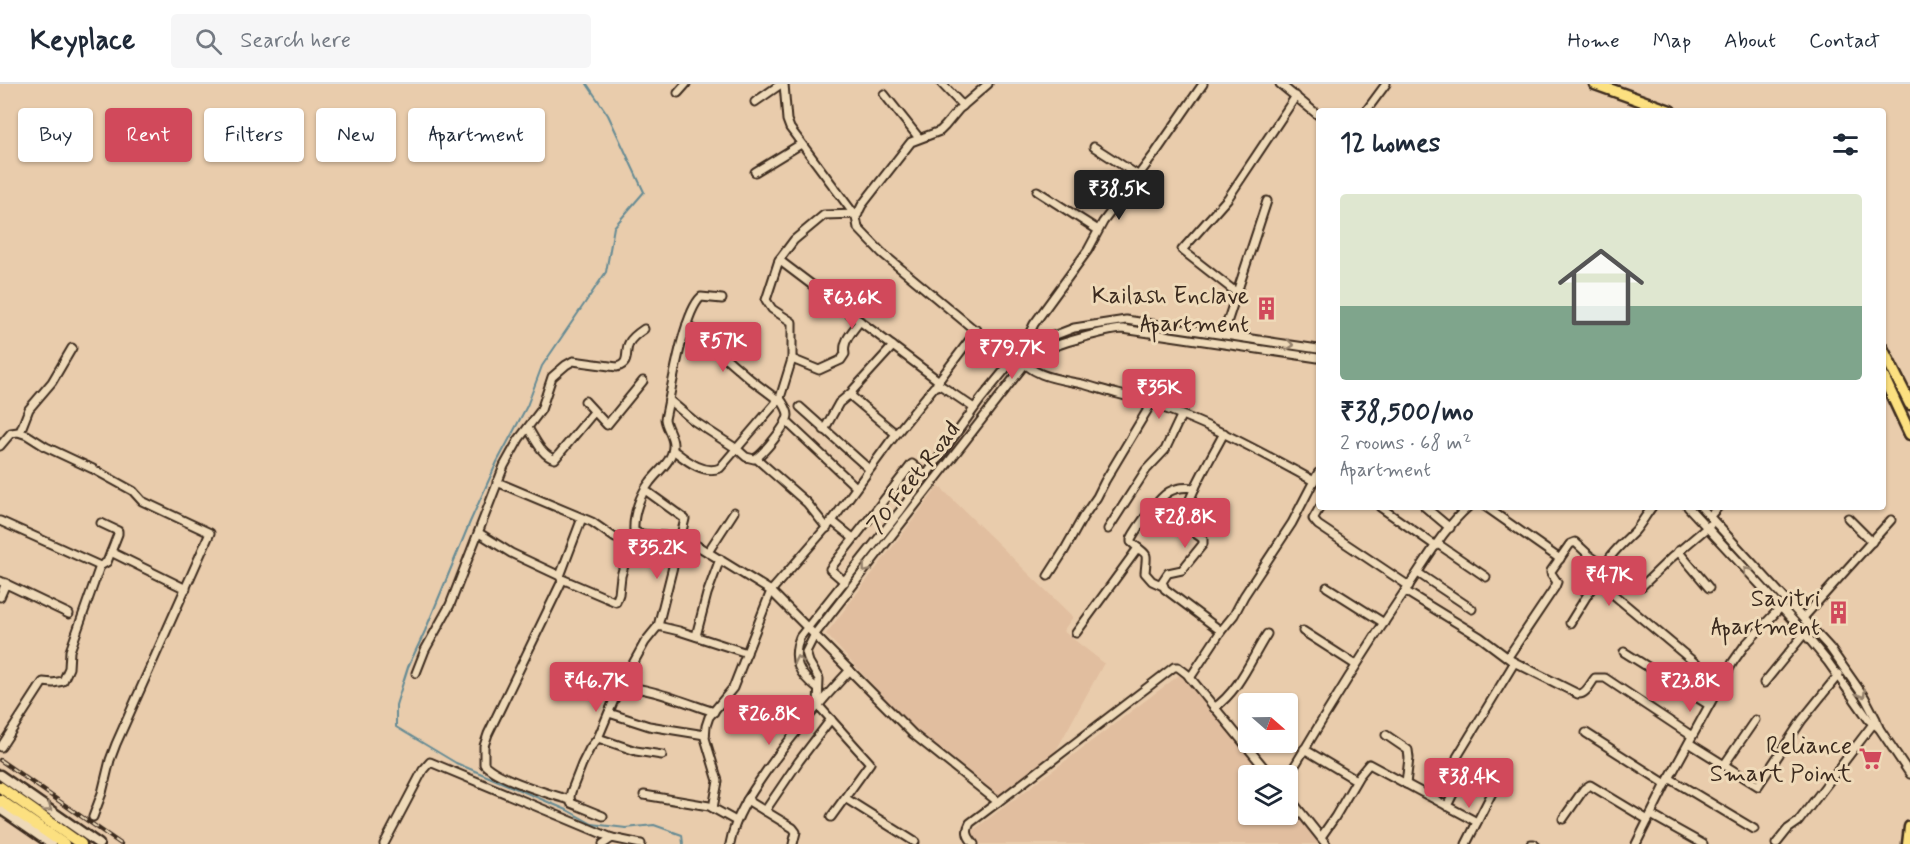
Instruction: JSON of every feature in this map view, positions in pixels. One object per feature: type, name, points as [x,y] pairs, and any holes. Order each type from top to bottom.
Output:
[{"type":"highway","points":[[1595,84],[1654,108]]},
{"type":"highway","points":[[1886,356],[1910,404]]},
{"type":"highway","points":[[1886,383],[1910,434]]},
{"type":"highway","points":[[0,787],[81,844]]},
{"type":"highway","points":[[0,800],[64,844]]},
{"type":"highway","points":[[1908,844],[1910,827]]},
{"type":"street","points":[[678,93],[686,84]]},
{"type":"street","points":[[755,102],[783,84],[788,124],[856,214]]},
{"type":"street","points":[[942,84],[963,106]]},
{"type":"street","points":[[988,84],[940,130],[911,142],[856,214],[858,228],[908,275],[977,330],[1017,355],[1025,364],[1051,378],[1082,384],[1151,404],[1224,433],[1314,481]]},
{"type":"street","points":[[1017,355],[1034,324],[1088,250],[1098,230],[1203,84]]},
{"type":"street","points":[[1280,84],[1316,113]]},
{"type":"street","points":[[1368,108],[1386,84]]},
{"type":"street","points":[[884,94],[920,138]]},
{"type":"street","points":[[1237,293],[1182,250],[1228,198],[1296,96]]},
{"type":"street","points":[[755,172],[801,144]]},
{"type":"street","points":[[1094,147],[1139,176]]},
{"type":"street","points":[[1037,190],[1098,230]]},
{"type":"street","points":[[1223,335],[1267,201]]},
{"type":"street","points":[[672,450],[697,466],[715,470],[724,464],[779,399],[792,359],[792,322],[772,309],[766,300],[780,260],[794,240],[820,217],[828,214],[856,214]]},
{"type":"street","points":[[780,260],[893,346],[937,384],[975,408]]},
{"type":"street","points":[[479,533],[504,549],[561,578],[616,602],[620,594],[621,576],[634,535],[634,521],[645,490],[670,458],[672,441],[665,419],[687,324],[699,298],[709,296],[722,299]]},
{"type":"street","points":[[792,359],[819,369],[841,360],[845,354],[843,347],[845,342],[860,321]]},
{"type":"street","points":[[1128,330],[1129,321]]},
{"type":"street","name":"70 Feet Road","points":[[818,689],[805,677],[796,659],[796,648],[800,637],[845,582],[1017,355],[1033,344],[1074,328],[1105,322],[1129,321],[1316,349]]},
{"type":"street","points":[[687,324],[750,379],[779,399],[788,413],[786,422],[757,459]]},
{"type":"street","points":[[416,673],[425,650],[450,605],[497,482],[510,454],[541,410],[549,383],[557,372],[575,361],[621,367],[627,360],[630,341],[644,329]]},
{"type":"street","points":[[713,808],[718,782],[705,735],[707,722],[733,688],[771,591],[827,528],[869,469],[977,330]]},
{"type":"street","name":"70 Feet Road","points":[[818,705],[819,679],[806,656],[814,634],[1025,364],[1035,355],[1110,331],[1128,330],[1316,358]]},
{"type":"street","points":[[1253,348],[1254,340]]},
{"type":"street","points":[[824,430],[839,403],[851,393],[893,346]]},
{"type":"street","points":[[20,432],[29,409],[52,382],[72,348]]},
{"type":"street","points":[[585,401],[607,425],[643,381]]},
{"type":"street","points":[[851,393],[852,399],[896,434]]},
{"type":"street","points":[[669,400],[694,421],[750,459],[757,459],[807,503],[827,528]]},
{"type":"street","points":[[1048,576],[1151,404]]},
{"type":"street","points":[[800,407],[869,469]]},
{"type":"street","points":[[528,428],[543,452],[554,459],[594,412]]},
{"type":"street","points":[[1108,529],[1146,470],[1165,450],[1181,416]]},
{"type":"street","points":[[786,422],[856,487]]},
{"type":"street","points":[[0,446],[11,433],[20,432],[135,492],[142,501],[208,532],[209,537],[116,744],[105,785],[93,817]]},
{"type":"street","points":[[1163,586],[1162,582],[1168,573],[1182,570],[1203,544],[1203,539],[1183,525],[1183,519],[1195,488],[1224,433]]},
{"type":"street","points":[[845,582],[830,569],[853,538],[912,464],[926,476]]},
{"type":"street","points":[[1190,678],[1234,615],[1292,523],[1316,477]]},
{"type":"street","points":[[497,482],[595,524],[615,538],[626,541],[634,535],[665,536],[696,545],[771,591],[913,734],[998,802]]},
{"type":"street","points":[[1195,488],[1173,489],[1161,497],[1142,521],[1131,542],[1147,556],[1145,573],[1152,581],[1163,586],[1221,631]]},
{"type":"street","points":[[570,800],[586,755],[598,738],[617,690],[645,642],[658,627],[685,519],[645,490]]},
{"type":"street","points":[[1318,510],[1313,519],[1318,525],[1510,659],[1578,694],[1586,691],[1595,678],[1605,678],[1724,765],[1758,786],[1802,720],[1845,668]]},
{"type":"street","points":[[1384,510],[1486,577]]},
{"type":"street","points":[[1429,510],[1450,528]]},
{"type":"street","points":[[1295,765],[1407,588],[1465,510]]},
{"type":"street","points":[[1490,510],[1560,559]]},
{"type":"street","points":[[1570,623],[1591,589],[1601,579],[1605,566],[1614,553],[1650,510]]},
{"type":"street","points":[[1691,510],[1804,634],[1876,726],[1910,774]]},
{"type":"street","points":[[1704,510],[1830,648],[1865,698],[1876,719],[1876,726],[1798,822],[1784,832],[1776,844]]},
{"type":"street","points":[[1642,586],[1707,527],[1716,510]]},
{"type":"street","points":[[708,552],[734,512]]},
{"type":"street","points":[[582,518],[561,578],[561,586],[488,734],[483,760],[488,768],[524,785],[570,800],[574,804],[603,816]]},
{"type":"street","points":[[1848,518],[1872,542]]},
{"type":"street","points":[[0,520],[100,566]]},
{"type":"street","points":[[1803,618],[1892,520]]},
{"type":"street","points":[[832,521],[853,538]]},
{"type":"street","points":[[2,747],[43,682],[63,681],[69,668],[70,651],[100,566],[107,562],[118,532],[101,523]]},
{"type":"street","points":[[1510,659],[1556,587],[1557,582],[1551,573],[1570,544],[1575,542],[1605,566]]},
{"type":"street","points":[[1076,633],[1138,548]]},
{"type":"street","points":[[1678,551],[1709,588]]},
{"type":"street","points":[[111,552],[186,589]]},
{"type":"street","points":[[696,636],[707,594],[720,559]]},
{"type":"street","points":[[1418,573],[1472,609]]},
{"type":"street","points":[[1601,579],[1608,590],[1720,684]]},
{"type":"street","points":[[0,597],[3,582],[69,614]]},
{"type":"street","points":[[1327,587],[1384,623]]},
{"type":"street","points":[[1636,844],[1720,684],[1745,645],[1780,608]]},
{"type":"street","points":[[658,627],[696,636],[747,653]]},
{"type":"street","points":[[1303,631],[1356,665]]},
{"type":"street","points":[[1214,708],[1222,703],[1236,686],[1267,634]]},
{"type":"street","points":[[1764,683],[1804,634]]},
{"type":"street","points":[[1624,652],[1709,705]]},
{"type":"street","points":[[1447,806],[1464,770],[1457,757],[1511,669],[1513,665],[1510,659]]},
{"type":"street","points":[[974,844],[967,833],[970,824],[1174,667],[1182,669],[1262,765]]},
{"type":"street","points":[[730,844],[736,820],[781,750],[850,670]]},
{"type":"street","points":[[620,687],[654,693],[714,711]]},
{"type":"street","points":[[818,705],[870,763],[831,817]]},
{"type":"street","points":[[609,713],[649,726],[705,735]]},
{"type":"street","points":[[765,811],[831,719]]},
{"type":"street","points":[[1724,765],[1755,720]]},
{"type":"street","points":[[1586,733],[1754,829]]},
{"type":"street","points":[[1386,735],[1408,750],[1406,784]]},
{"type":"street","points":[[598,738],[636,752],[662,755]]},
{"type":"street","points":[[1304,749],[1356,780]]},
{"type":"street","points":[[384,844],[423,770],[430,762],[612,838],[641,844]]},
{"type":"street","points":[[1321,837],[1356,780],[1369,764],[1477,822]]},
{"type":"street","points":[[0,775],[99,844]]},
{"type":"street","points":[[1466,844],[1496,784]]},
{"type":"street","points":[[1563,819],[1590,784],[1703,844]]},
{"type":"street","points":[[644,795],[713,808],[736,820]]},
{"type":"street","points":[[845,798],[915,842]]},
{"type":"street","points":[[747,800],[793,828],[796,832],[793,844]]},
{"type":"street","points":[[0,809],[51,844]]},
{"type":"street","points":[[1298,809],[1326,844]]},
{"type":"street","points":[[603,844],[612,838]]},
{"type":"shaded area","points":[[939,486],[1073,617],[1063,631],[1104,663],[1052,758],[999,799],[911,727],[826,634]]},
{"type":"shaded area","points":[[1182,673],[1238,742],[1238,753],[1247,753],[1257,765],[1238,765],[1238,825],[1298,825],[1298,817],[1320,844],[981,844],[971,832]]},
{"type":"waterway","points":[[587,84],[608,115],[644,192],[614,227],[606,272],[542,366],[527,406],[497,462],[408,667],[396,705],[396,727],[456,763],[567,810],[592,824],[626,828],[654,825],[682,835],[683,844]]},
{"type":"railway","points":[[0,760],[121,844]]},
{"type":"place","name":"Kailash Enclave Apartment","points":[[1267,309]]},
{"type":"place","name":"Savitri Apartment","points":[[1838,612]]},
{"type":"place","name":"Reliance Smart Point","points":[[1870,759]]}]
